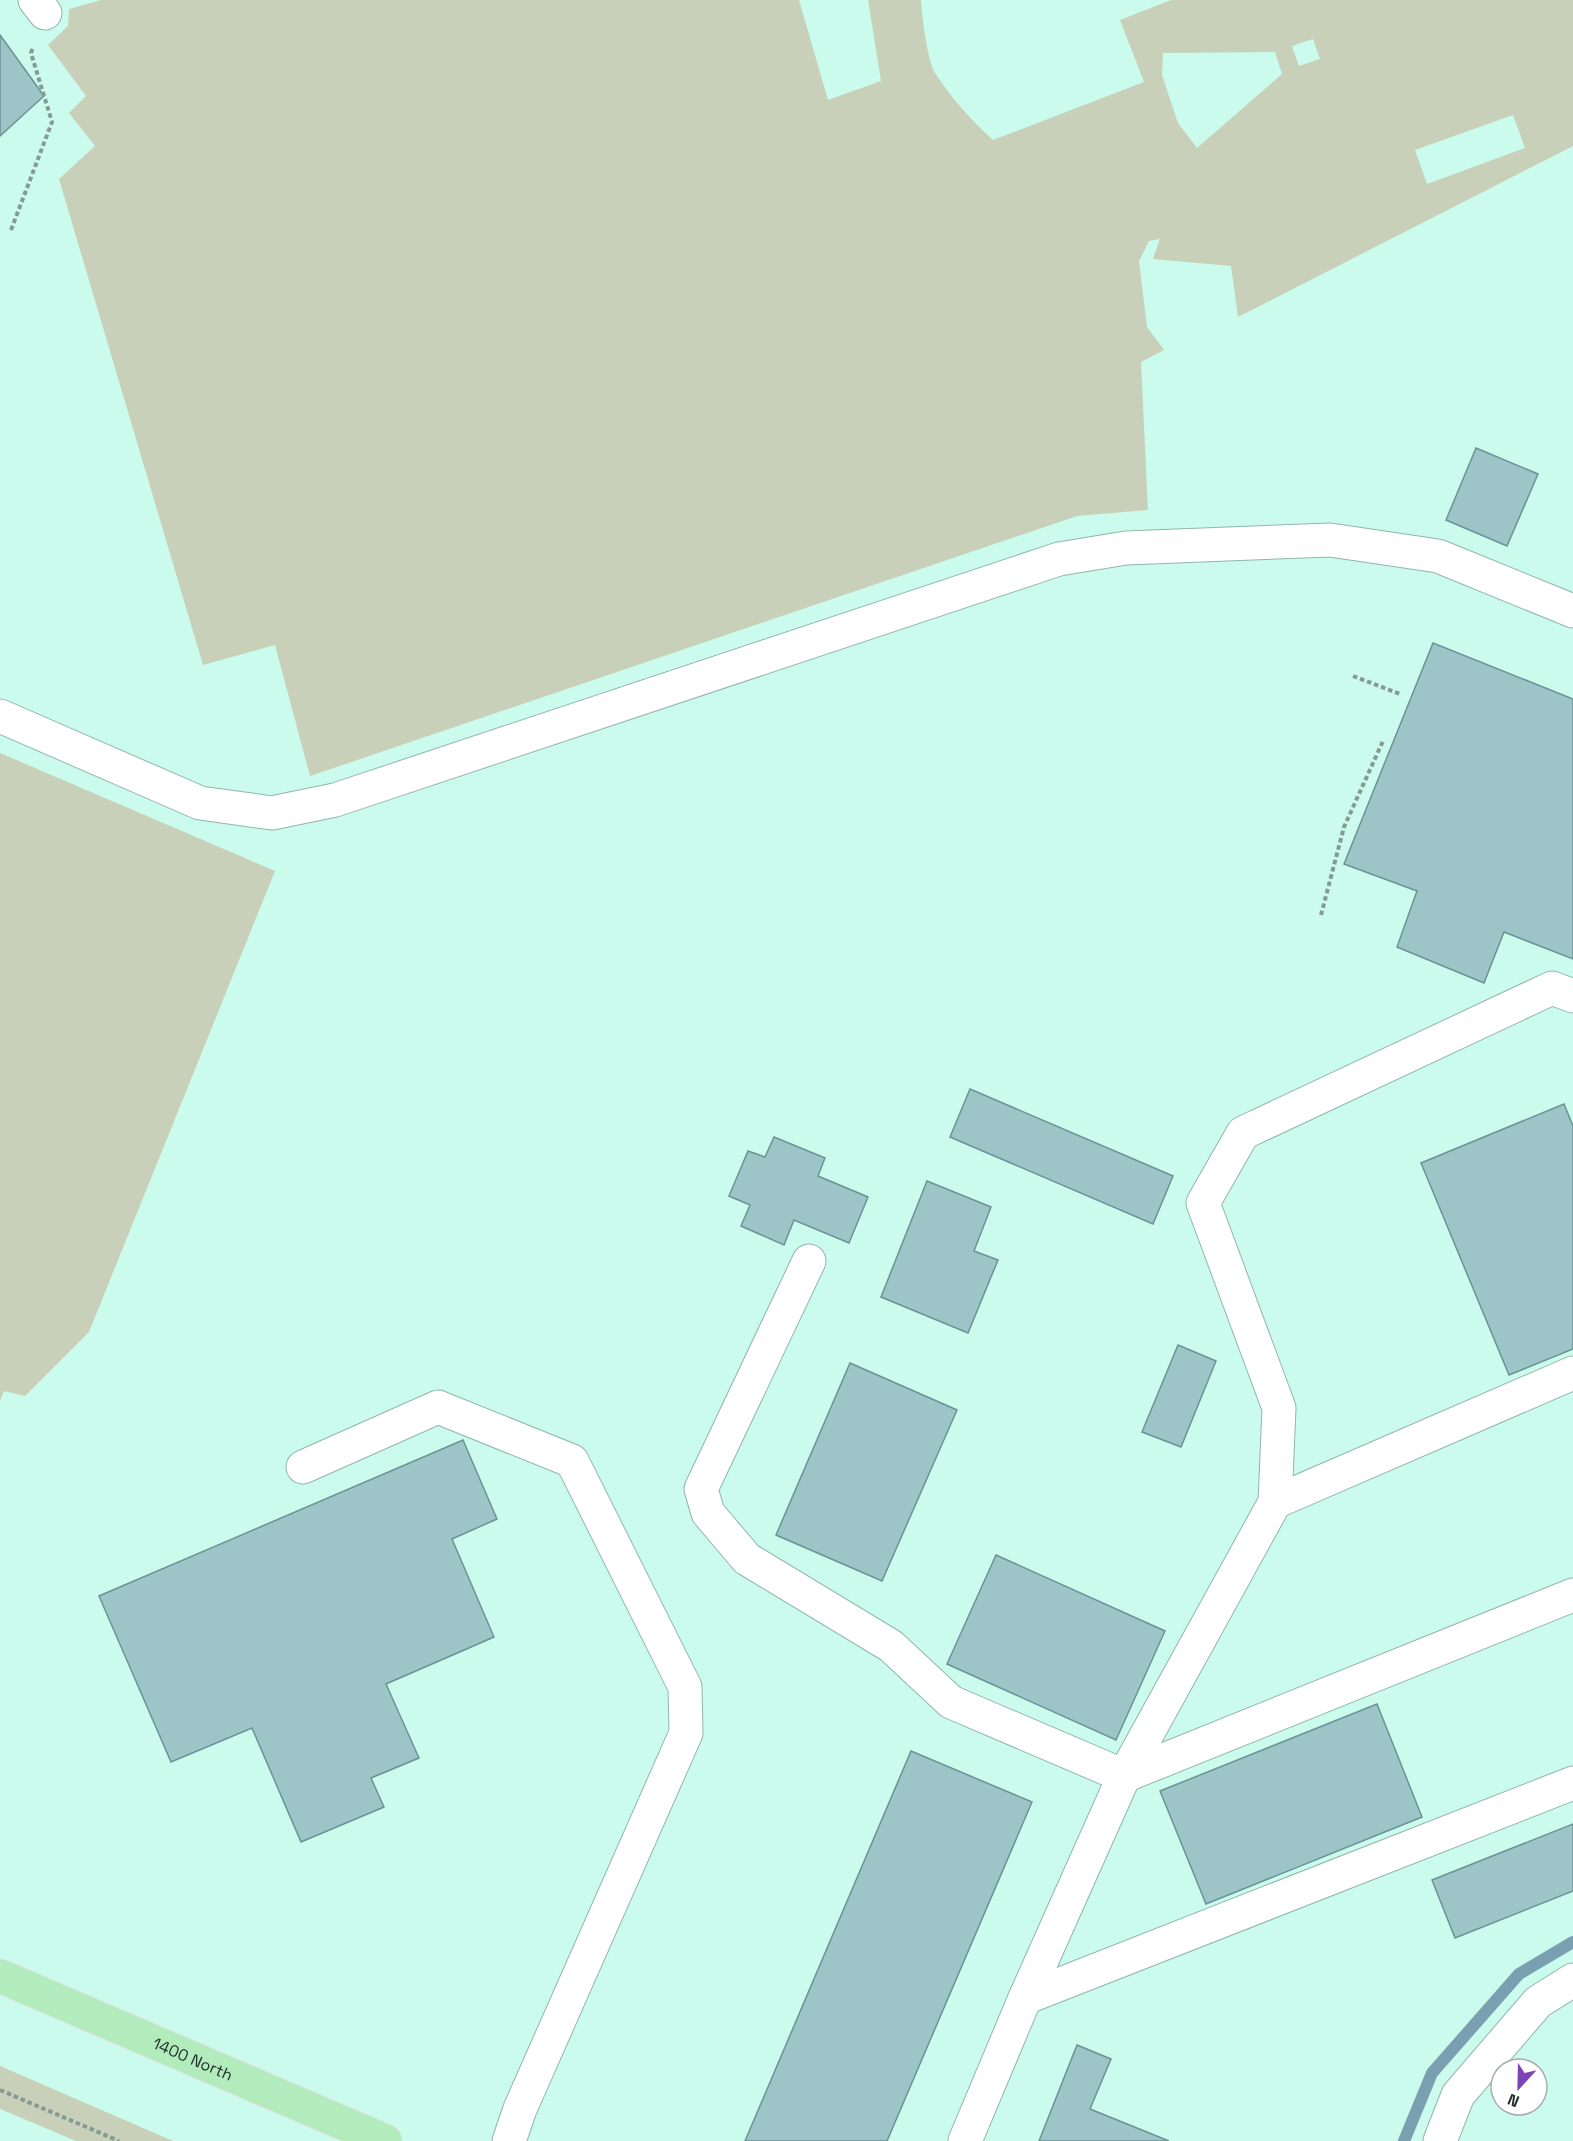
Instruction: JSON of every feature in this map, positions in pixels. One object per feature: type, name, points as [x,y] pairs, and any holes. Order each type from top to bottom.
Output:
[{"type":"main road","name":"1400 North","points":[[0,1976],[385,2141]]},
{"type":"street","points":[[0,716],[200,803],[272,813],[335,801],[1059,559],[1126,548],[1330,540],[1438,555],[1573,611]]},
{"type":"street","points":[[965,2141],[1025,1998],[1124,1776],[1275,1502],[1279,1407],[1203,1203],[1243,1133],[1552,988],[1573,996]]},
{"type":"street","points":[[809,1261],[701,1489],[708,1513],[747,1559],[891,1646],[951,1702],[1124,1776],[1573,1595]]},
{"type":"street","points":[[1275,1502],[1573,1373]]},
{"type":"street","points":[[303,1467],[438,1407],[572,1461],[685,1687],[686,1733],[520,2109],[509,2141]]},
{"type":"street","points":[[1025,1998],[1573,1783]]},
{"type":"street","points":[[1440,2141],[1458,2096],[1538,2002],[1573,1980]]},
{"type":"path","points":[[11,230],[52,122],[31,52],[40,6]]},
{"type":"path","points":[[1353,676],[1400,694]]},
{"type":"path","points":[[1321,915],[1344,827],[1383,741]]},
{"type":"path","points":[[0,2090],[118,2141]]},
{"type":"shaded area","points":[[0,0],[1573,0],[1573,2141],[0,2141]]},
{"type":"shaded area","points":[[101,0],[799,0],[828,100],[881,81],[868,0],[921,0],[927,48],[935,73],[962,109],[993,140],[1144,82],[1120,20],[1171,0],[1573,0],[1573,146],[1238,317],[1231,266],[1153,259],[1160,239],[1149,241],[1139,261],[1147,327],[1164,350],[1141,362],[1148,510],[1077,516],[310,776],[275,645],[203,665],[59,179],[95,146],[69,113],[86,96],[48,45],[68,26],[69,9]],"holes":[[[1313,39],[1320,59],[1299,66],[1292,46]],[[1275,52],[1282,74],[1197,148],[1178,123],[1162,75],[1163,53]],[[1513,115],[1525,148],[1427,184],[1415,150]]]},
{"type":"shaded area","points":[[0,753],[275,871],[89,1332],[25,1396],[4,1391],[0,1401]]},
{"type":"shaded area","points":[[0,2066],[173,2141],[76,2141],[0,2109]]},
{"type":"building","points":[[0,35],[44,96],[0,136]]},
{"type":"building","points":[[1476,448],[1538,474],[1507,546],[1446,520]]},
{"type":"building","points":[[1433,643],[1573,699],[1573,959],[1504,932],[1484,983],[1397,947],[1417,891],[1344,864]]},
{"type":"building","points":[[970,1089],[1173,1176],[1153,1224],[950,1137]]},
{"type":"building","points":[[1564,1104],[1573,1126],[1573,1349],[1509,1375],[1421,1163]]},
{"type":"building","points":[[774,1137],[825,1158],[818,1176],[868,1197],[849,1243],[794,1220],[784,1245],[741,1226],[750,1205],[729,1196],[748,1151],[765,1157]]},
{"type":"building","points":[[927,1181],[991,1207],[974,1251],[998,1260],[968,1333],[881,1297]]},
{"type":"building","points":[[1178,1345],[1216,1361],[1181,1447],[1142,1432]]},
{"type":"building","points":[[850,1363],[957,1410],[882,1581],[776,1535]]},
{"type":"building","points":[[463,1440],[497,1519],[452,1539],[494,1637],[386,1684],[419,1758],[371,1778],[384,1807],[301,1842],[252,1728],[171,1762],[99,1596]]},
{"type":"building","points":[[996,1555],[1165,1631],[1116,1740],[947,1664]]},
{"type":"building","points":[[1377,1704],[1422,1817],[1206,1904],[1160,1791]]},
{"type":"building","points":[[911,1751],[1032,1802],[887,2141],[745,2141]]},
{"type":"building","points":[[1573,1824],[1573,1891],[1455,1938],[1432,1880]]},
{"type":"building","points":[[1077,2045],[1111,2059],[1090,2109],[1169,2141],[1039,2141]]},
{"type":"waterway","points":[[1404,2141],[1432,2073],[1519,1974],[1573,1942]]}]
